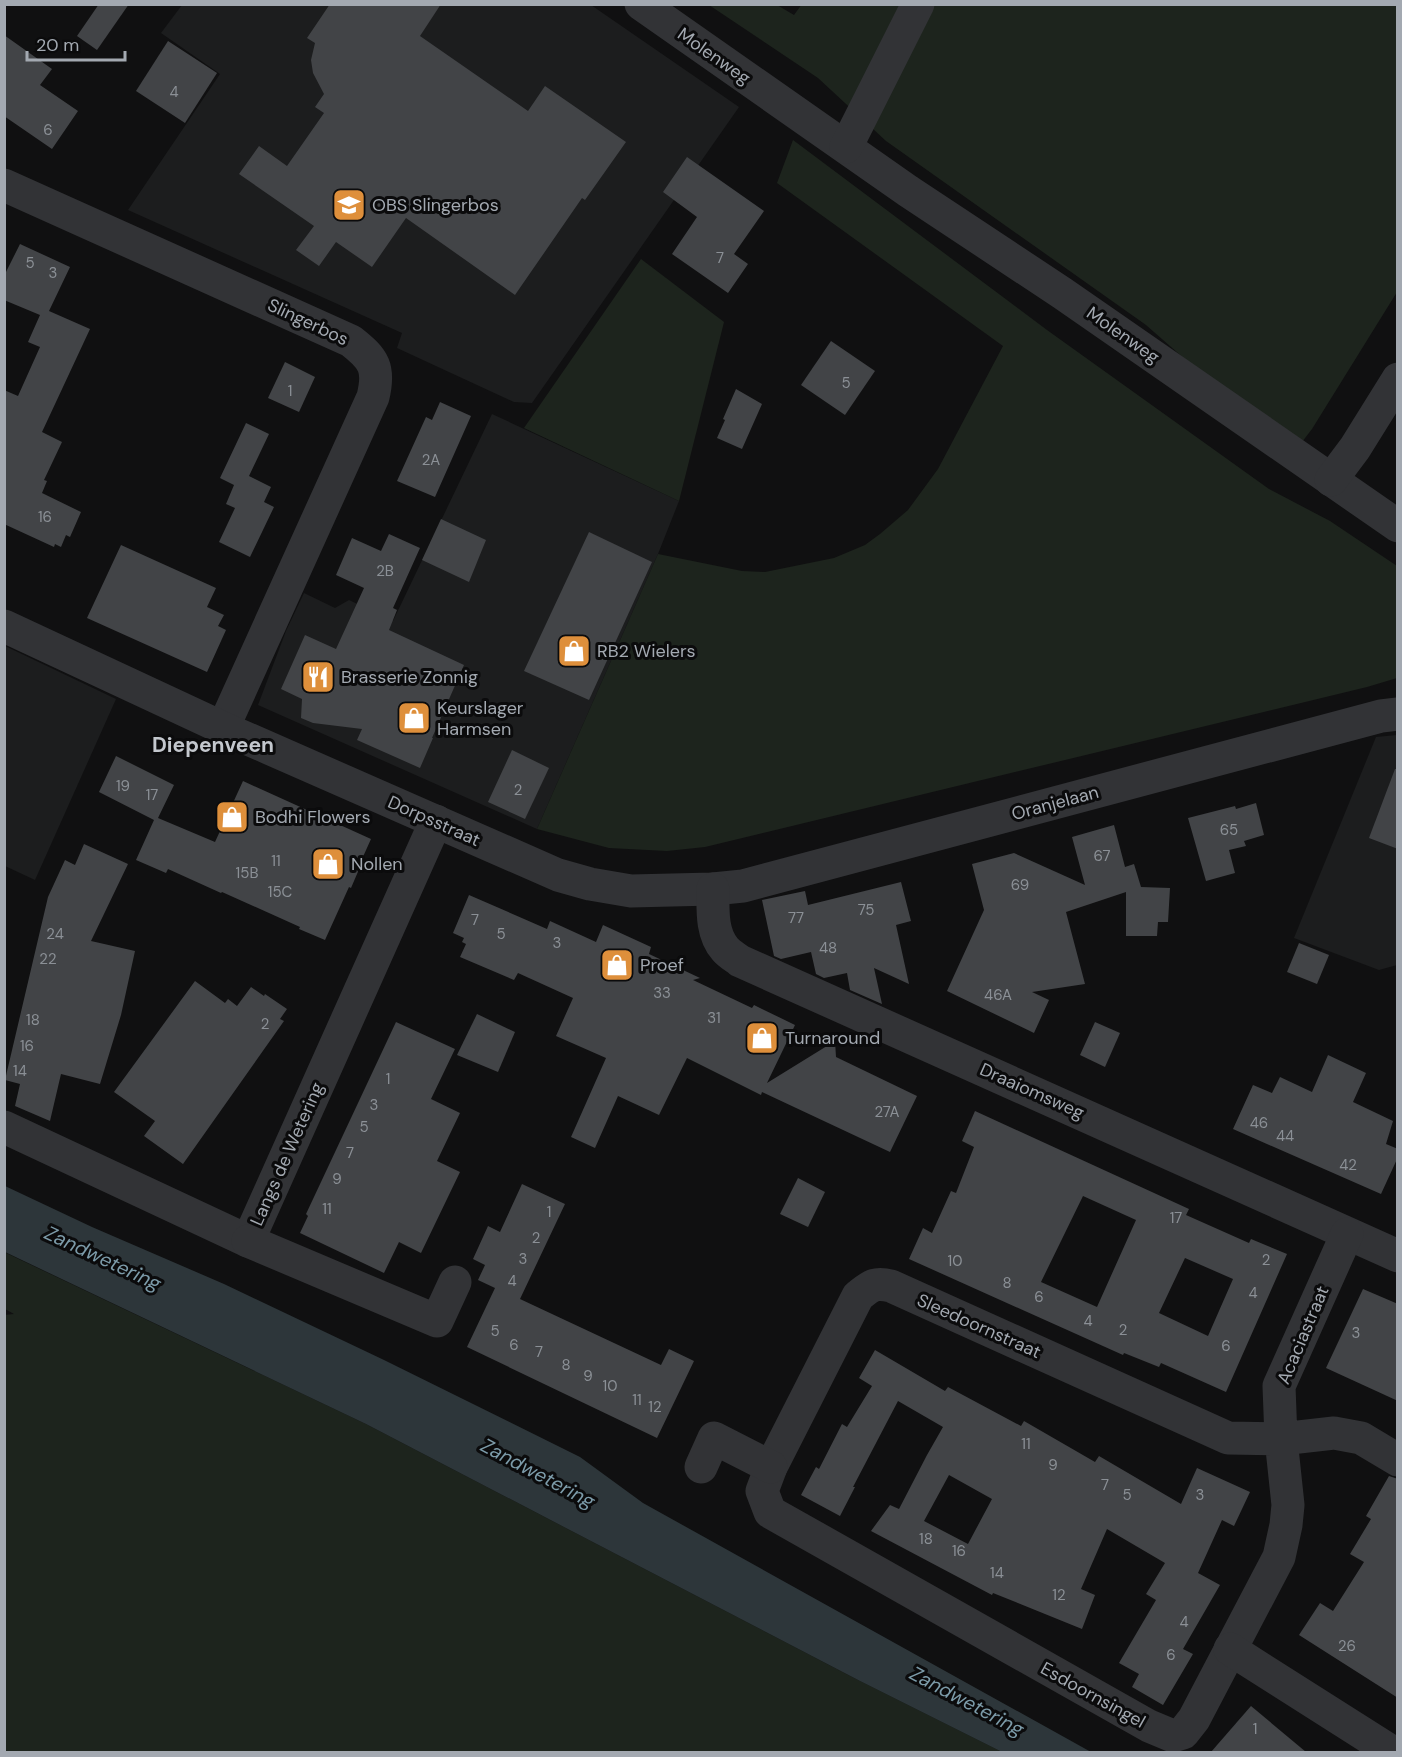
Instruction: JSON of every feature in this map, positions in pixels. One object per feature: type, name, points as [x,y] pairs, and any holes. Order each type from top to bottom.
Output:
[{"type":"street","name":"Molenweg","points":[[641,4],[1398,526]]},
{"type":"street","points":[[846,147],[918,4]]},
{"type":"street","name":"Slingerbos","points":[[4,185],[351,341],[366,352],[374,365],[376,382],[373,397],[223,728]]},
{"type":"street","points":[[1331,480],[1355,448],[1398,379]]},
{"type":"street","name":"Dorpsstraat","points":[[4,626],[223,728],[558,875],[590,884],[631,891],[712,889]]},
{"type":"street","name":"Oranjelaan","points":[[712,889],[743,886],[1381,716],[1398,714]]},
{"type":"street","name":"Langs de Wetering","points":[[4,1127],[248,1241],[436,821]]},
{"type":"street","name":"Draaiomsweg","points":[[712,889],[712,919],[717,936],[725,949],[740,961],[1398,1256]]},
{"type":"street","name":"Acaciastraat","points":[[1281,1439],[1279,1386],[1347,1234]]},
{"type":"street","points":[[248,1241],[437,1321],[455,1282]]},
{"type":"street","name":"Sleedoornstraat","points":[[771,1467],[858,1296],[878,1283],[902,1291],[1228,1438],[1281,1439]]},
{"type":"street","points":[[1281,1439],[1334,1433],[1361,1438],[1398,1460]]},
{"type":"street","points":[[701,1467],[714,1438],[771,1467]]},
{"type":"street","name":"Esdoornsingel","points":[[771,1467],[762,1491],[770,1512],[1149,1726],[1173,1736],[1183,1733],[1194,1719],[1279,1557],[1288,1505],[1281,1439]]},
{"type":"street","points":[[1230,1649],[1392,1752]]},
{"type":"shaded area","points":[[802,4],[1397,5],[1397,292],[1302,442],[1227,396],[1146,325],[886,141],[818,78],[709,5],[777,5],[794,15]]},
{"type":"shaded area","points":[[182,5],[591,5],[739,107],[532,403],[514,402],[397,348],[402,333],[128,210],[220,74],[161,33]]},
{"type":"shaded area","points":[[793,140],[1047,330],[1269,489],[1330,521],[1397,566],[1397,678],[705,847],[667,851],[609,848],[537,829],[658,554],[742,571],[765,572],[834,558],[865,545],[908,510],[938,469],[1003,346],[777,183]]},
{"type":"shaded area","points":[[641,259],[724,322],[679,501],[524,428]]},
{"type":"shaded area","points":[[492,414],[679,501],[537,829],[258,705],[286,631],[304,593],[335,608],[349,600],[393,621]]},
{"type":"shaded area","points":[[5,646],[116,699],[35,880],[5,866]]},
{"type":"shaded area","points":[[1397,735],[1397,965],[1379,970],[1294,938],[1376,737]]},
{"type":"shaded area","points":[[4,1252],[366,1424],[860,1681],[1002,1752],[5,1752],[4,1315],[14,1314],[5,1309]]},
{"type":"water","name":"Zandwetering","points":[[5,1186],[92,1227],[224,1284],[580,1457],[643,1503],[1091,1752],[1002,1752],[860,1681],[366,1424],[5,1252]]},
{"type":"building","points":[[99,4],[129,4],[97,50],[77,36]]},
{"type":"building","points":[[330,4],[441,4],[420,36],[528,111],[545,86],[626,142],[585,200],[582,198],[515,295],[406,218],[372,267],[336,242],[319,266],[296,250],[314,226],[239,174],[259,146],[287,166],[324,113],[315,107],[324,94],[313,73],[311,60],[315,43],[307,38]]},
{"type":"building","points":[[4,35],[52,69],[40,85],[78,111],[52,149],[4,116]]},
{"type":"building","points":[[168,41],[217,73],[185,123],[136,91]]},
{"type":"building","points":[[687,157],[764,211],[734,254],[748,264],[728,293],[672,254],[697,217],[663,192]]},
{"type":"building","points":[[20,244],[70,267],[49,311],[90,329],[42,432],[62,442],[44,480],[47,481],[42,493],[81,512],[70,537],[66,535],[61,547],[55,544],[54,547],[4,524],[4,390],[18,396],[40,347],[28,342],[40,315],[4,300],[4,276]]},
{"type":"building","points":[[831,341],[875,371],[845,415],[801,385]]},
{"type":"building","points":[[285,362],[315,377],[299,412],[268,398]]},
{"type":"building","points":[[736,389],[762,404],[742,449],[717,438]]},
{"type":"building","points":[[440,402],[471,416],[435,497],[397,481],[426,417],[432,420]]},
{"type":"building","points":[[246,423],[269,434],[249,476],[271,487],[264,502],[274,507],[250,557],[219,542],[235,508],[226,504],[234,485],[220,478]]},
{"type":"building","points":[[441,519],[486,540],[469,582],[422,560]]},
{"type":"building","points":[[589,532],[652,562],[589,700],[524,671]]},
{"type":"building","points":[[389,534],[420,548],[393,608],[397,610],[389,630],[464,665],[420,768],[357,740],[362,729],[313,723],[301,718],[302,699],[281,689],[305,635],[336,649],[364,588],[336,575],[352,538],[381,551]]},
{"type":"building","points":[[121,545],[216,588],[207,607],[224,615],[218,626],[226,630],[207,672],[87,618]]},
{"type":"building","points":[[512,750],[549,768],[525,819],[488,802]]},
{"type":"building","points":[[116,756],[174,785],[158,818],[215,842],[243,781],[371,839],[351,888],[349,887],[325,940],[168,869],[166,873],[136,860],[154,820],[99,792]]},
{"type":"building","points":[[1395,769],[1398,769],[1398,849],[1369,838]]},
{"type":"building","points":[[1256,803],[1264,835],[1244,841],[1246,846],[1229,850],[1235,873],[1206,881],[1188,818]]},
{"type":"building","points":[[1114,825],[1125,867],[1134,864],[1141,887],[1170,888],[1168,922],[1158,922],[1157,936],[1126,936],[1126,892],[1066,912],[1085,984],[1032,992],[1049,1000],[1034,1033],[947,991],[984,910],[972,864],[1014,853],[1085,885],[1072,837]]},
{"type":"building","points":[[84,844],[128,864],[91,941],[135,951],[121,1015],[100,1084],[61,1074],[50,1121],[15,1106],[20,1084],[5,1080],[48,897],[65,860],[75,865]]},
{"type":"building","points":[[901,882],[911,921],[896,925],[909,984],[874,968],[882,1004],[850,990],[847,973],[824,978],[816,974],[811,952],[781,959],[774,956],[762,900],[805,891],[808,905]]},
{"type":"building","points":[[469,895],[547,929],[550,921],[596,942],[603,925],[651,947],[649,954],[700,978],[693,980],[752,1008],[754,1005],[795,1025],[767,1083],[835,1041],[836,1057],[917,1096],[890,1152],[762,1092],[761,1095],[687,1058],[659,1115],[618,1096],[595,1148],[571,1137],[606,1058],[556,1036],[573,998],[518,973],[514,980],[460,957],[466,944],[462,942],[464,938],[453,933]]},
{"type":"building","points":[[1299,943],[1329,955],[1317,984],[1287,972]]},
{"type":"building","points":[[195,981],[225,1003],[228,999],[237,1006],[251,987],[287,1009],[280,1019],[284,1021],[183,1164],[144,1136],[155,1121],[114,1092]]},
{"type":"building","points":[[477,1014],[515,1032],[498,1072],[457,1055]]},
{"type":"building","points":[[396,1022],[455,1049],[431,1099],[460,1113],[437,1161],[460,1172],[421,1253],[399,1242],[384,1273],[300,1233],[308,1216],[306,1214]]},
{"type":"building","points":[[1095,1022],[1120,1033],[1105,1067],[1080,1055]]},
{"type":"building","points":[[1328,1055],[1366,1073],[1353,1102],[1393,1121],[1386,1144],[1398,1149],[1398,1157],[1381,1194],[1233,1129],[1253,1085],[1272,1093],[1280,1077],[1312,1092]]},
{"type":"building","points":[[975,1111],[1189,1209],[1186,1215],[1249,1243],[1251,1239],[1287,1254],[1226,1392],[1161,1363],[1159,1367],[1124,1353],[1123,1355],[909,1259],[923,1228],[932,1233],[951,1191],[956,1193],[974,1147],[962,1141]],"holes":[[[1083,1196],[1136,1220],[1097,1307],[1041,1282]],[[1185,1258],[1233,1279],[1208,1336],[1159,1313]]]},
{"type":"building","points":[[798,1178],[825,1192],[808,1227],[780,1214]]},
{"type":"building","points":[[522,1184],[565,1204],[520,1299],[661,1365],[669,1349],[694,1361],[657,1438],[467,1347],[495,1288],[478,1280],[485,1265],[473,1259],[488,1226],[500,1232]]},
{"type":"building","points":[[1363,1289],[1398,1304],[1398,1401],[1326,1368]]},
{"type":"building","points":[[875,1350],[945,1391],[948,1387],[1021,1426],[1024,1421],[1095,1462],[1099,1456],[1181,1504],[1197,1468],[1250,1492],[1234,1526],[1222,1520],[1198,1573],[1220,1585],[1183,1649],[1193,1654],[1163,1705],[1132,1687],[1139,1674],[1119,1663],[1156,1600],[1146,1594],[1165,1563],[1107,1529],[1081,1589],[1095,1595],[1082,1629],[993,1593],[992,1595],[871,1531],[890,1505],[899,1509],[943,1427],[898,1401],[840,1516],[801,1495],[816,1467],[819,1469],[842,1424],[847,1427],[872,1386],[859,1378]],"holes":[[[949,1475],[992,1499],[968,1544],[924,1521]]]},
{"type":"building","points":[[1389,1476],[1398,1479],[1398,1698],[1299,1635],[1320,1603],[1333,1611],[1364,1562],[1350,1554],[1371,1519],[1366,1516]]},
{"type":"building","points":[[1251,1706],[1306,1752],[1211,1752]]},
{"type":"place","name":"OBS Slingerbos","points":[[349,205]]},
{"type":"place","name":"RB2 Wielers","points":[[574,651]]},
{"type":"place","name":"Brasserie Zonnig","points":[[318,677]]},
{"type":"place","name":"Keurslager Harmsen","points":[[414,718]]},
{"type":"place","name":"Bodhi Flowers","points":[[232,817]]},
{"type":"place","name":"Nollen","points":[[328,864]]},
{"type":"place","name":"Proef","points":[[617,965]]},
{"type":"place","name":"Turnaround","points":[[762,1038]]},
{"type":"district","name":"Diepenveen","points":[[213,745]]}]
